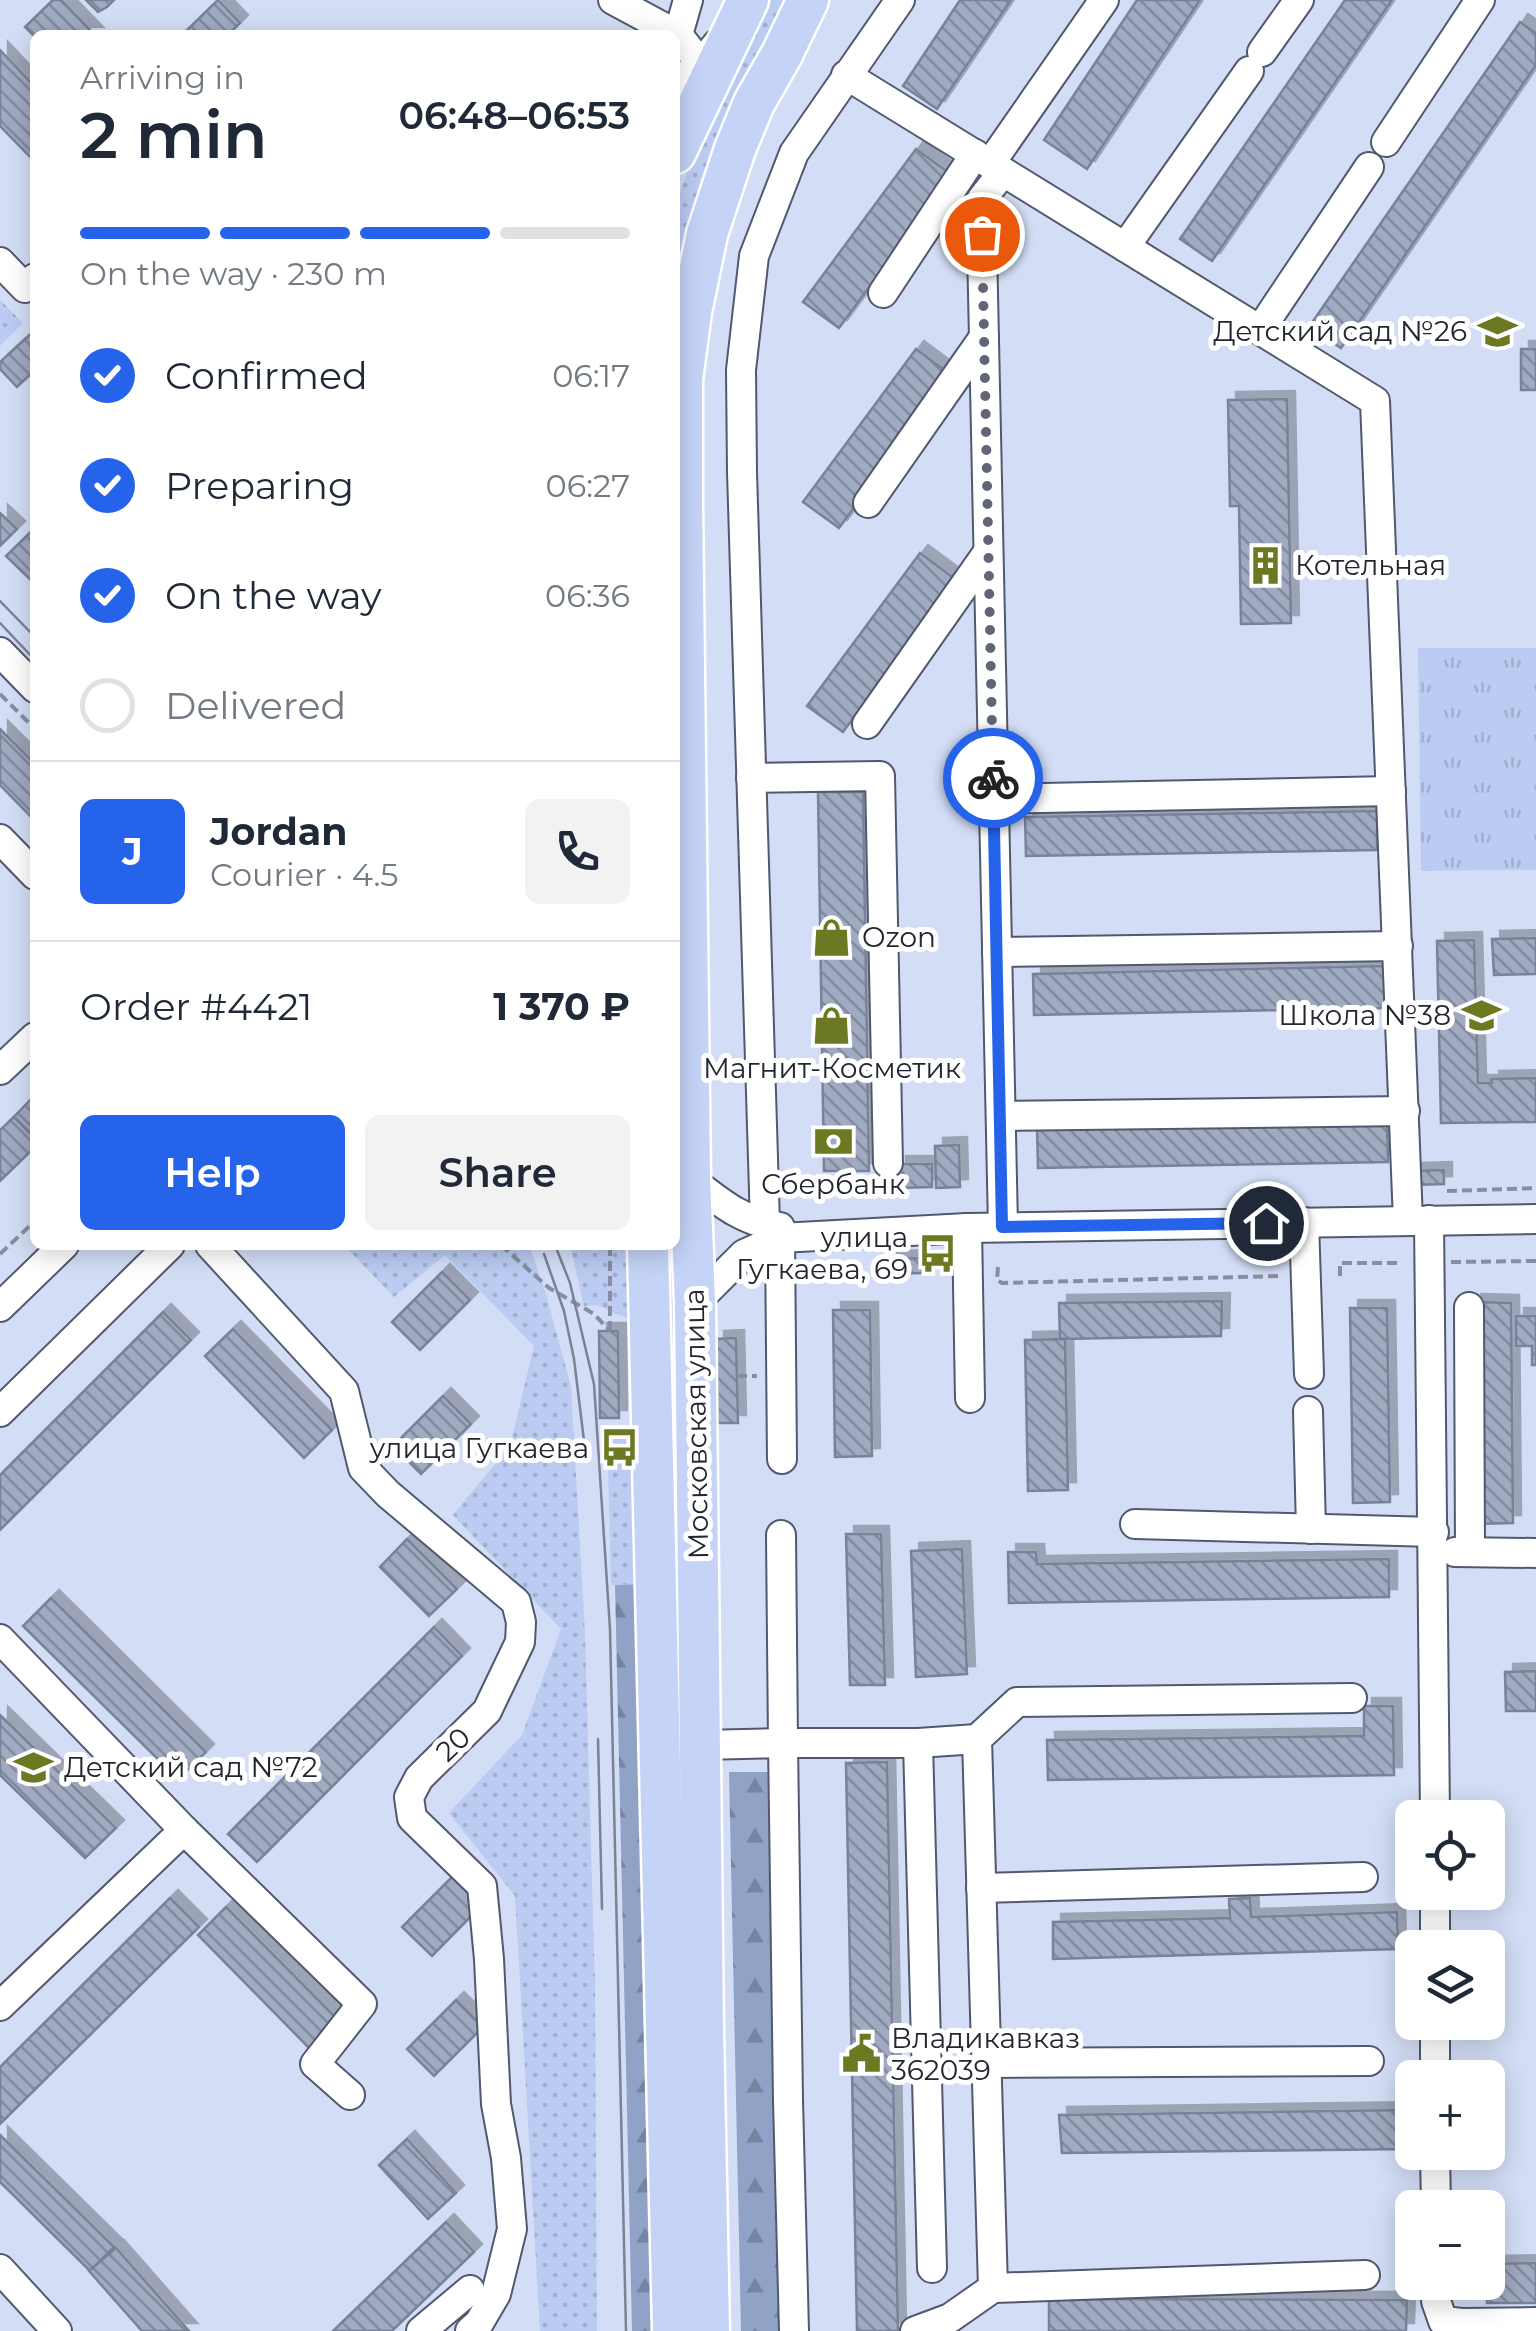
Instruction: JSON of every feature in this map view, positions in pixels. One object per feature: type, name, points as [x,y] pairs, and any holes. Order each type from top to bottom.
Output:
[{"type":"highway","name":"Московская улица","points":[[709,2331],[695,1303],[680,726],[682,380],[707,234],[754,103],[808,0]]},
{"type":"highway","points":[[680,142],[742,10]]},
{"type":"highway","name":"Московская улица","points":[[648,1250],[672,2331]]},
{"type":"street","points":[[613,0],[669,30]]},
{"type":"street","points":[[679,30],[688,0]]},
{"type":"street","points":[[782,1459],[751,778],[741,370],[754,256],[794,153],[900,0]]},
{"type":"street","points":[[883,293],[989,163],[1104,0]]},
{"type":"street","points":[[1125,247],[1299,0]]},
{"type":"street","points":[[1386,142],[1480,0]]},
{"type":"street","points":[[680,79],[701,64],[742,10]]},
{"type":"street","points":[[680,38],[701,64]]},
{"type":"street","points":[[846,75],[1375,400],[1405,1112],[1419,1221],[1434,1542],[1434,1800]]},
{"type":"street","points":[[989,163],[981,200],[1002,1227]]},
{"type":"street","points":[[1260,330],[1369,167]]},
{"type":"street","points":[[0,262],[25,288],[30,283]]},
{"type":"street","points":[[868,503],[984,337]]},
{"type":"street","points":[[867,724],[988,552]]},
{"type":"street","points":[[0,652],[30,683]]},
{"type":"street","points":[[751,778],[880,776],[888,1164]]},
{"type":"street","points":[[994,799],[1391,791]]},
{"type":"street","points":[[0,840],[30,871]]},
{"type":"street","points":[[997,952],[1398,946]]},
{"type":"street","points":[[0,1070],[30,1042]]},
{"type":"street","points":[[1001,1116],[1405,1112]]},
{"type":"street","points":[[690,1179],[730,1210],[772,1231],[829,1234],[1002,1227],[1536,1219]]},
{"type":"street","points":[[1304,1222],[1310,1374]]},
{"type":"street","points":[[967,1228],[970,1398]]},
{"type":"street","points":[[695,1303],[772,1231]]},
{"type":"street","points":[[0,1307],[59,1250]]},
{"type":"street","points":[[0,1412],[165,1250]]},
{"type":"street","name":"20","points":[[215,1250],[344,1391],[363,1468],[388,1494],[516,1602],[521,1622],[520,1642],[487,1712],[419,1778],[410,1797],[412,1818],[482,1886],[496,2104],[506,2158],[512,2229],[496,2294],[470,2331]]},
{"type":"street","points":[[1469,1306],[1470,1552]]},
{"type":"street","points":[[1308,1412],[1311,1529]]},
{"type":"street","points":[[1135,1524],[1311,1529],[1434,1542],[1470,1552],[1536,1552]]},
{"type":"street","points":[[781,1535],[794,2331]]},
{"type":"street","points":[[0,1639],[184,1830],[362,2004],[316,2064],[350,2094]]},
{"type":"street","points":[[660,1746],[918,1743],[977,1738],[1017,1702],[1352,1698]]},
{"type":"street","points":[[977,1738],[993,2288]]},
{"type":"street","points":[[918,1743],[932,2268]]},
{"type":"street","points":[[0,2006],[184,1830]]},
{"type":"street","points":[[981,1888],[1363,1877]]},
{"type":"street","points":[[986,2063],[1369,2061]]},
{"type":"street","points":[[0,2268],[57,2331]]},
{"type":"street","points":[[915,2331],[950,2318],[993,2288],[1365,2275]]},
{"type":"street","points":[[421,2331],[470,2290]]},
{"type":"street","points":[[1436,2300],[1443,2320],[1536,2322]]},
{"type":"path","points":[[0,694],[30,724]]},
{"type":"path","points":[[1447,1190],[1536,1188]]},
{"type":"path","points":[[0,1254],[30,1225]]},
{"type":"path","points":[[506,1250],[548,1288],[594,1314],[610,1331],[610,1250]]},
{"type":"path","points":[[1448,1262],[1536,1261]]},
{"type":"path","points":[[1340,1276],[1340,1263],[1402,1263]]},
{"type":"path","points":[[998,1266],[997,1280],[1002,1283],[1296,1276]]},
{"type":"green space","points":[[770,0],[798,0],[680,295],[680,193],[691,159]]},
{"type":"green space","points":[[0,300],[23,323],[0,346]]},
{"type":"green space","points":[[1418,648],[1536,648],[1536,870],[1421,871]]},
{"type":"green space","points":[[349,1250],[531,1250],[571,1387],[585,1634],[595,1987],[597,2331],[540,2331],[515,1896],[449,1813],[522,1735],[561,1629],[453,1515],[510,1446],[534,1346],[445,1255],[394,1297]]},
{"type":"green space","points":[[571,1250],[630,1250],[631,1320],[597,1305],[584,1306]]},
{"type":"green space","points":[[663,1250],[675,1250],[689,1706],[674,1704]]},
{"type":"green space","points":[[644,1429],[647,1584],[611,1585],[607,1430]]},
{"type":"green space","points":[[647,1584],[664,2331],[632,2331],[615,1585]]},
{"type":"green space","points":[[729,1772],[776,1772],[787,2331],[741,2331]]},
{"type":"building","points":[[53,0],[61,0],[90,30],[30,32],[25,27]]},
{"type":"building","points":[[86,0],[114,0],[98,12]]},
{"type":"building","points":[[218,0],[240,23],[233,30],[187,30]]},
{"type":"building","points":[[960,0],[1011,0],[937,109],[903,86]]},
{"type":"building","points":[[1137,0],[1200,0],[1087,169],[1044,140]]},
{"type":"building","points":[[1345,0],[1392,0],[1212,261],[1180,239]]},
{"type":"building","points":[[1520,22],[1536,33],[1536,65],[1341,348],[1309,327]]},
{"type":"building","points":[[0,50],[30,82],[30,157],[0,126]]},
{"type":"building","points":[[916,149],[952,175],[839,328],[803,302]]},
{"type":"building","points":[[30,335],[30,375],[17,387],[0,369],[0,362]]},
{"type":"building","points":[[916,349],[951,375],[839,528],[803,502]]},
{"type":"building","points":[[1521,349],[1536,349],[1536,390],[1521,390]]},
{"type":"building","name":"Котельная","points":[[1287,399],[1291,623],[1241,624],[1239,506],[1230,506],[1228,400]]},
{"type":"building","points":[[0,513],[17,529],[0,546]]},
{"type":"building","points":[[30,533],[30,579],[6,556]]},
{"type":"building","points":[[920,553],[955,579],[843,732],[807,706]]},
{"type":"building","points":[[0,729],[30,759],[30,816],[0,785]]},
{"type":"building","points":[[818,792],[863,792],[869,1171],[824,1171]]},
{"type":"building","points":[[1377,811],[1377,850],[1026,856],[1025,817]]},
{"type":"building","points":[[1536,938],[1536,974],[1494,975],[1492,939]]},
{"type":"building","points":[[1474,940],[1478,1083],[1536,1078],[1536,1122],[1441,1123],[1437,941]]},
{"type":"building","points":[[1384,966],[1385,1008],[1034,1015],[1033,974]]},
{"type":"building","points":[[30,1100],[30,1133],[14,1117]]},
{"type":"building","points":[[14,1117],[30,1133],[30,1152],[0,1181],[0,1130]]},
{"type":"building","points":[[1387,1123],[1388,1162],[1038,1168],[1037,1128]]},
{"type":"building","points":[[959,1145],[960,1187],[936,1188],[935,1146]]},
{"type":"building","points":[[898,1164],[932,1164],[932,1187],[898,1188]]},
{"type":"building","points":[[1444,1170],[1444,1184],[1414,1185],[1413,1171]]},
{"type":"building","points":[[922,1258],[922,1273],[890,1274],[889,1259]]},
{"type":"building","points":[[442,1272],[470,1300],[420,1350],[392,1322]]},
{"type":"building","points":[[1222,1301],[1221,1336],[1060,1339],[1059,1303]]},
{"type":"building","points":[[1473,1302],[1511,1303],[1513,1523],[1476,1524]]},
{"type":"building","points":[[1350,1308],[1387,1308],[1390,1502],[1353,1503]]},
{"type":"building","points":[[833,1310],[870,1310],[872,1456],[835,1457]]},
{"type":"building","points":[[163,1312],[191,1340],[0,1530],[0,1475]]},
{"type":"building","points":[[1516,1316],[1536,1316],[1536,1365],[1532,1365],[1532,1346],[1516,1346]]},
{"type":"building","points":[[233,1329],[332,1430],[304,1458],[205,1356]]},
{"type":"building","points":[[599,1331],[618,1331],[619,1418],[600,1418]]},
{"type":"building","points":[[736,1338],[738,1423],[718,1423],[716,1339]]},
{"type":"building","points":[[1065,1339],[1068,1490],[1028,1491],[1025,1340]]},
{"type":"building","points":[[443,1396],[471,1424],[421,1474],[393,1446]]},
{"type":"building","points":[[846,1534],[881,1534],[885,1685],[850,1685]]},
{"type":"building","points":[[407,1539],[457,1589],[429,1616],[380,1567]]},
{"type":"building","points":[[962,1549],[967,1674],[916,1677],[911,1551]]},
{"type":"building","points":[[1008,1552],[1036,1552],[1037,1564],[1389,1559],[1389,1597],[1009,1603]]},
{"type":"building","points":[[51,1598],[206,1752],[178,1779],[23,1626]]},
{"type":"building","points":[[434,1627],[462,1656],[257,1862],[228,1834]]},
{"type":"building","points":[[1536,1671],[1536,1711],[1506,1711],[1505,1672]]},
{"type":"building","points":[[1364,1706],[1393,1706],[1394,1775],[1048,1780],[1047,1740],[1364,1736]]},
{"type":"building","points":[[0,1715],[116,1828],[85,1858],[0,1775]]},
{"type":"building","points":[[887,1762],[898,2331],[857,2331],[846,1763]]},
{"type":"building","points":[[453,1876],[482,1905],[432,1956],[402,1927]]},
{"type":"building","points":[[170,1898],[199,1927],[0,2124],[0,2067]]},
{"type":"building","points":[[1250,1898],[1251,1917],[1397,1912],[1395,1949],[1053,1959],[1053,1922],[1230,1918],[1229,1899]]},
{"type":"building","points":[[226,1907],[341,2023],[312,2051],[198,1935]]},
{"type":"building","points":[[456,2000],[483,2027],[434,2076],[407,2049]]},
{"type":"building","points":[[1395,2110],[1395,2149],[1062,2153],[1059,2115]]},
{"type":"building","points":[[0,2135],[114,2247],[90,2271],[0,2182]]},
{"type":"building","points":[[407,2139],[456,2193],[428,2219],[379,2165]]},
{"type":"building","points":[[446,2222],[474,2252],[392,2331],[333,2331]]},
{"type":"building","points":[[116,2248],[189,2331],[142,2331],[89,2271]]},
{"type":"building","points":[[1536,2263],[1536,2303],[1487,2303],[1505,2300],[1505,2264]]},
{"type":"building","points":[[1049,2299],[1407,2300],[1406,2331],[1049,2331]]},
{"type":"tram line","points":[[0,601],[30,632]]},
{"type":"tram line","points":[[0,623],[30,655]]},
{"type":"tram line","points":[[557,1250],[570,1283],[594,1384],[610,1629],[626,2331]]},
{"type":"tram line","points":[[544,1254],[564,1311],[585,1449]]},
{"type":"tram line","points":[[598,1739],[602,1909]]},
{"type":"way so far","points":[[982,234],[993,778]]},
{"type":"place","name":"Детский сад №26","points":[[1497,331]]},
{"type":"place","name":"Котельная","points":[[1265,565]]},
{"type":"place","name":"Ozon","points":[[832,937]]},
{"type":"place","name":"Школа №38","points":[[1481,1015]]},
{"type":"place","name":"Магнит-Косметик","points":[[832,1025]]},
{"type":"place","name":"Сбербанк","points":[[833,1141]]},
{"type":"place","name":"улица Гугкаева, 69","points":[[938,1253]]},
{"type":"place","name":"улица Гугкаева","points":[[619,1448]]},
{"type":"place","name":"Детский сад №72","points":[[34,1767]]},
{"type":"place","name":"Владикавказ 362039","points":[[861,2054]]},
{"type":"route","points":[[993,778],[1002,1227],[1266,1223]]}]
